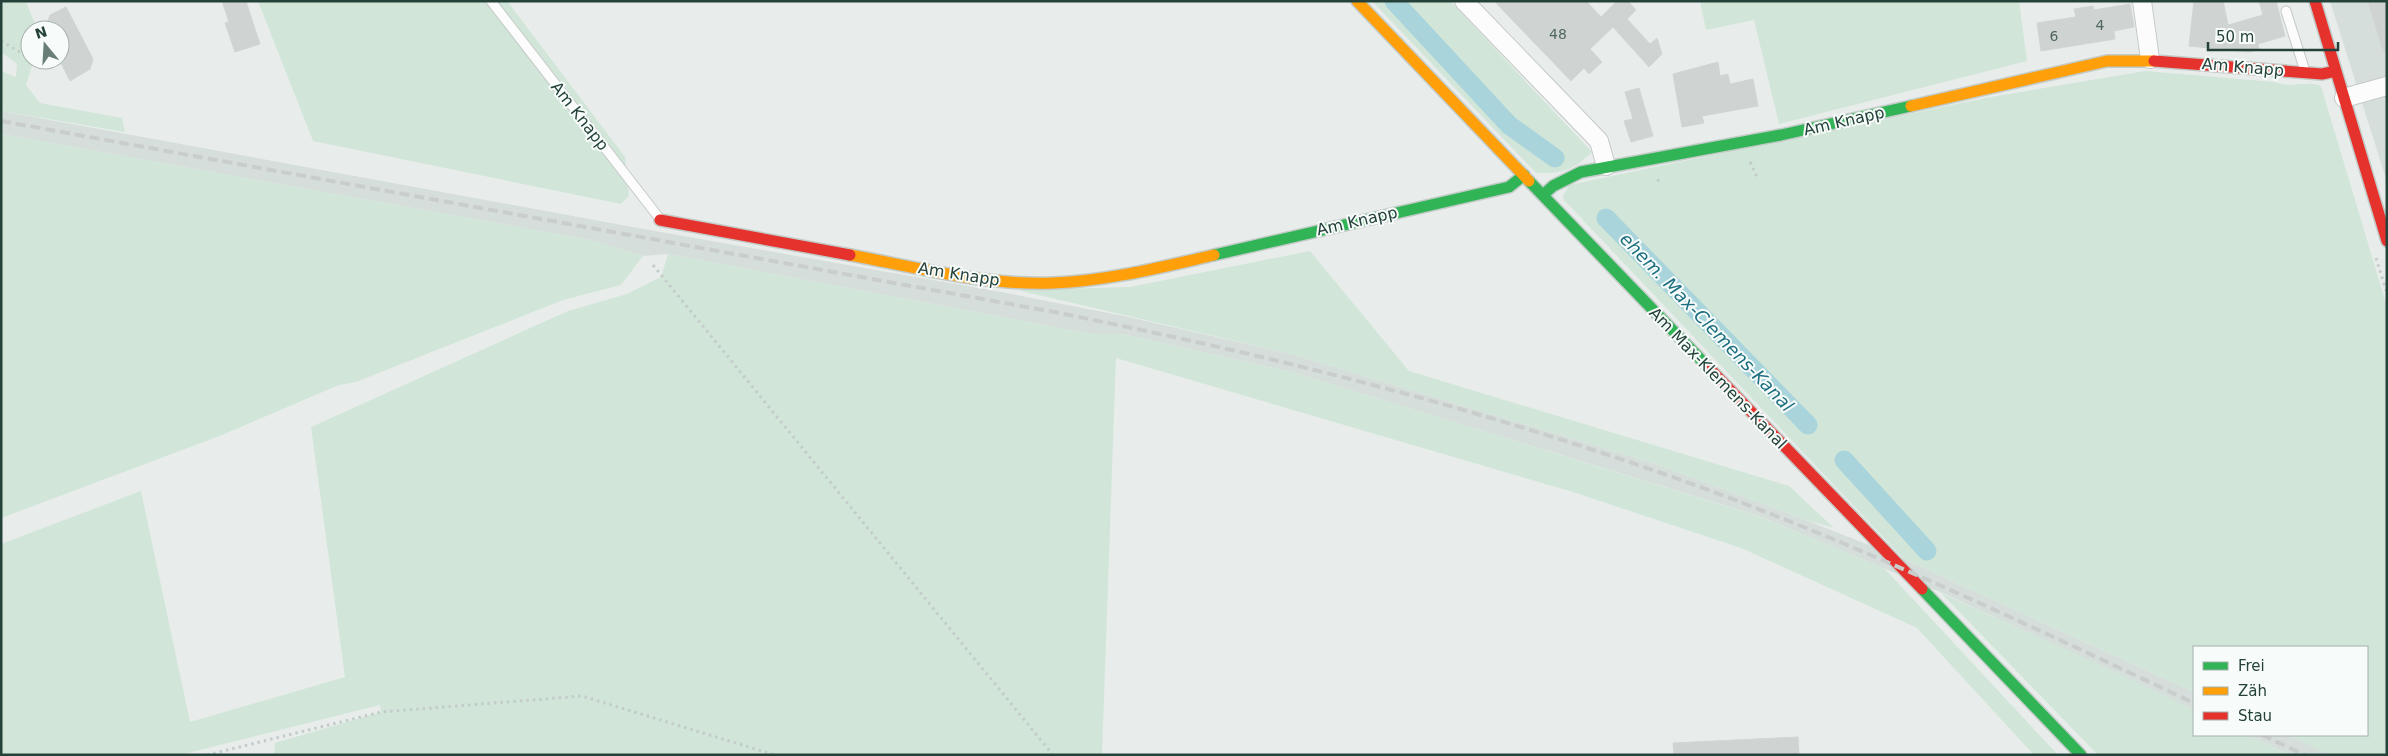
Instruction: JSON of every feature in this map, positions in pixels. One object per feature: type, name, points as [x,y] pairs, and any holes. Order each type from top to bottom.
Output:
[{"type":"street","name":"Am Max-Klemens-Kanal","points":[[1357,1],[2081,755]]},
{"type":"street","points":[[1464,1],[1599,141],[1606,166]]},
{"type":"street","points":[[2142,1],[2150,60]]},
{"type":"street","points":[[2315,1],[2387,241]]},
{"type":"street","name":"Am Knapp","points":[[1543,195],[1553,186],[1581,172],[1606,166],[1781,135],[2107,61],[2150,60],[2322,74],[2336,71]]},
{"type":"street","points":[[2344,98],[2387,86]]},
{"type":"street","name":"Am Knapp","points":[[660,220],[982,278],[1053,283],[1136,273],[1224,253],[1509,187],[1524,175]]},
{"type":"lane","name":"Am Knapp","points":[[491,1],[660,220]]},
{"type":"lane","points":[[2286,12],[2306,73]]},
{"type":"path","points":[[1,41],[20,52]]},
{"type":"path","points":[[653,265],[1053,755]]},
{"type":"path","points":[[207,755],[381,712],[582,696],[776,755]]},
{"type":"shaded area","points":[[2330,1],[2387,1],[2387,182]]},
{"type":"shaded area","points":[[1,111],[638,228],[1001,292],[1124,316],[1295,355],[1653,463],[1806,520],[1904,559],[2193,692],[2193,710],[1945,594],[1759,516],[1295,373],[1122,334],[1092,334],[668,254],[643,256],[590,240],[1,134]]},
{"type":"shaded area","points":[[2249,736],[2290,736],[2331,755],[2290,755]]},
{"type":"green space","points":[[1,1],[26,1],[33,20],[20,20],[20,70],[31,70],[26,85],[40,103],[122,118],[125,132],[1,111],[1,71],[16,77],[17,64],[1,52]]},
{"type":"green space","points":[[258,1],[507,1],[625,157],[629,196],[621,204],[313,141]]},
{"type":"green space","points":[[1372,1],[1450,1],[1592,152],[1567,170],[1553,173],[1536,173]]},
{"type":"green space","points":[[1700,1],[2019,1],[2027,61],[1779,124],[1754,20],[1706,30]]},
{"type":"green space","points":[[2145,71],[2275,82],[2287,85],[2315,84],[2321,86],[2387,307],[2387,755],[2330,755],[2289,736],[2368,736],[2368,646],[2193,646],[2193,692],[1904,559],[1564,200],[1563,196],[1569,185],[1985,98]]},
{"type":"green space","points":[[1,134],[590,240],[643,256],[621,285],[563,300],[356,382],[339,385],[222,435],[1,518]]},
{"type":"green space","points":[[1310,251],[1409,371],[1789,486],[1834,528],[1806,520],[1653,463],[1295,355],[1017,290],[1130,287]]},
{"type":"green space","points":[[668,254],[1092,334],[1122,334],[1295,373],[1758,516],[1884,568],[2058,755],[2034,755],[1917,628],[1741,548],[1573,492],[1116,358],[1102,755],[274,755],[275,743],[381,712],[380,705],[180,755],[1,755],[1,544],[141,491],[190,722],[345,677],[311,427],[568,311],[627,294],[661,277]]},
{"type":"green space","points":[[1941,593],[2094,662],[2193,710],[2193,736],[2249,736],[2290,755],[2098,755]]},
{"type":"building","points":[[222,1],[246,1],[260,44],[235,52],[225,23],[229,22]]},
{"type":"building","points":[[1494,1],[1586,1],[1601,17],[1617,1],[1628,1],[1636,10],[1627,19],[1650,44],[1657,38],[1662,54],[1649,67],[1613,27],[1590,49],[1602,62],[1589,74],[1584,68],[1571,81]]},
{"type":"building","points":[[2194,1],[2223,1],[2228,25],[2263,15],[2259,1],[2276,1],[2285,36],[2258,44],[2259,49],[2250,52],[2189,46]]},
{"type":"building","points":[[2368,1],[2387,1],[2387,51],[2383,51]]},
{"type":"building","points":[[2130,4],[2134,27],[2114,31],[2115,39],[2041,51],[2037,23],[2076,17],[2074,9],[2093,6],[2094,10]]},
{"type":"building","points":[[66,7],[93,59],[90,69],[70,81],[64,70],[70,70],[70,20],[48,20],[50,15]]},
{"type":"building","points":[[1718,62],[1720,76],[1728,74],[1730,84],[1753,79],[1758,106],[1702,116],[1704,123],[1682,127],[1673,74]]},
{"type":"building","points":[[1639,88],[1653,136],[1631,142],[1624,121],[1633,119],[1625,92]]},
{"type":"building","points":[[1798,737],[1799,755],[1674,755],[1673,743]]},
{"type":"waterway","name":"ehem. Max-Clemens-Kanal","points":[[1394,1],[1509,125],[1555,158]]},
{"type":"waterway","name":"ehem. Max-Clemens-Kanal","points":[[1606,218],[1808,425]]},
{"type":"waterway","name":"ehem. Max-Clemens-Kanal","points":[[1844,460],[1927,551]]},
{"type":"railway","points":[[1,121],[1054,312],[1209,345],[1362,382],[1514,425],[1664,474],[1732,499],[1799,525],[1932,582],[2193,703]]},
{"type":"railway","points":[[2264,736],[2305,755]]},
{"type":"traffic: fast","points":[[1543,195],[1553,186],[1581,172],[1781,135],[1911,106]]},
{"type":"traffic: fast","points":[[1214,255],[1509,187],[1524,175]]},
{"type":"traffic: fast","points":[[1529,181],[1708,367]]},
{"type":"traffic: fast","points":[[1922,589],[2081,755]]},
{"type":"traffic: slow","points":[[1357,1],[1529,181]]},
{"type":"traffic: slow","points":[[1911,106],[2107,61],[2154,61]]},
{"type":"traffic: slow","points":[[850,255],[951,275],[1002,282],[1028,283],[1074,282],[1114,276],[1155,269],[1214,255]]},
{"type":"traffic: jam","points":[[2315,1],[2387,241]]},
{"type":"traffic: jam","points":[[2154,61],[2322,74],[2336,71]]},
{"type":"traffic: jam","points":[[660,220],[850,255]]},
{"type":"traffic: jam","points":[[1708,367],[1922,589]]}]
